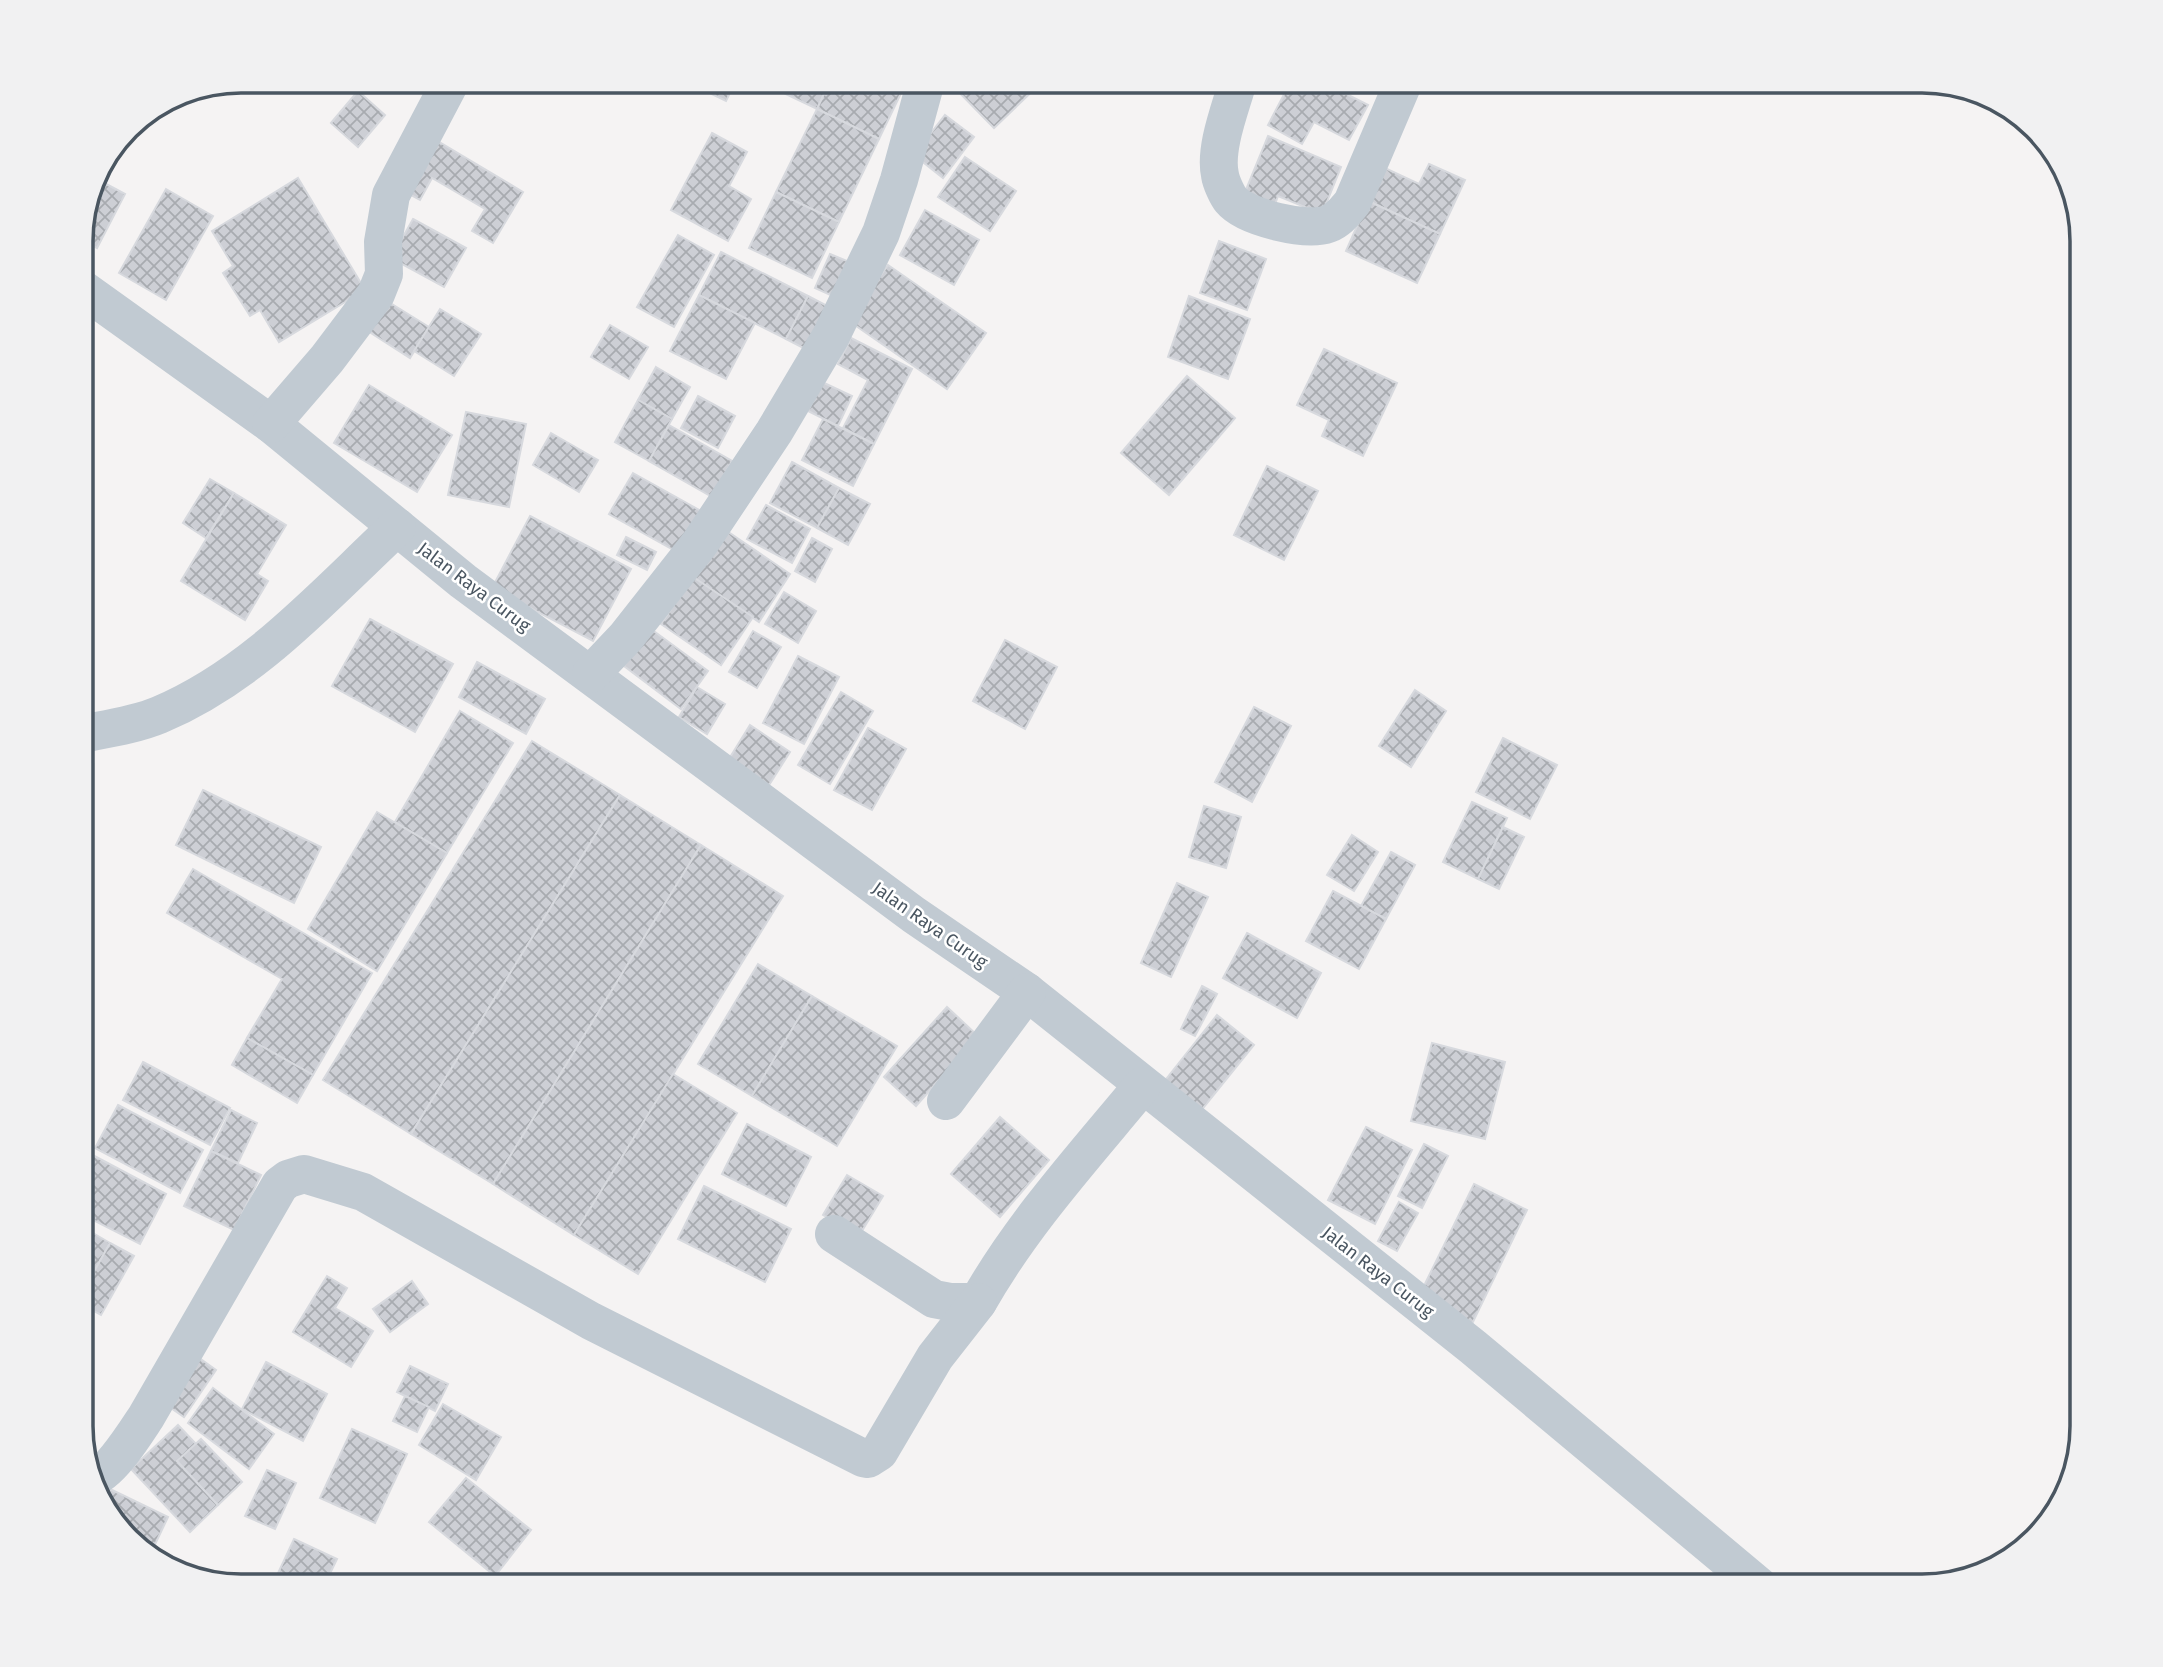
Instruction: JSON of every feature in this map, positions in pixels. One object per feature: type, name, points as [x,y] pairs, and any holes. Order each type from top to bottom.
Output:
[{"type":"street","points":[[271,424],[327,359],[376,294],[383,274],[383,242],[391,195],[444,93]]},
{"type":"street","points":[[591,674],[626,637],[700,543],[774,432],[831,336],[881,233],[923,93]]},
{"type":"street","points":[[1235,93],[1220,148],[1220,175],[1231,200],[1247,211],[1275,220],[1313,227],[1329,224],[1341,216],[1352,202],[1398,93]]},
{"type":"street","name":"Jalan Raya Curug","points":[[93,297],[271,424],[463,581],[914,915],[1027,992],[1473,1348],[1743,1574]]},
{"type":"street","points":[[93,731],[158,716],[237,673],[298,622],[397,527]]},
{"type":"street","points":[[946,1101],[1027,992]]},
{"type":"street","points":[[101,1474],[124,1451],[146,1417],[280,1185],[288,1179],[304,1174],[363,1192],[591,1321],[868,1459],[879,1452],[935,1357],[978,1302],[993,1274],[1142,1086]]},
{"type":"street","points":[[834,1234],[934,1299],[978,1302]]},
{"type":"building","points":[[356,93],[360,93],[385,115],[358,147],[331,123]]},
{"type":"building","points":[[710,93],[730,93],[726,101]]},
{"type":"building","points":[[784,93],[824,93],[817,109]]},
{"type":"building","points":[[824,93],[901,93],[879,139],[817,109]]},
{"type":"building","points":[[960,93],[1031,93],[994,128]]},
{"type":"building","points":[[1285,93],[1344,93],[1368,105],[1349,140],[1314,122],[1302,144],[1268,125]]},
{"type":"building","points":[[817,109],[879,139],[839,222],[776,192]]},
{"type":"building","points":[[945,115],[974,137],[943,178],[914,155]]},
{"type":"building","points":[[712,133],[747,152],[729,186],[751,199],[728,241],[671,210]]},
{"type":"building","points":[[1268,136],[1341,167],[1322,214],[1278,196],[1273,210],[1243,197]]},
{"type":"building","points":[[431,137],[523,192],[493,243],[472,231],[485,209],[432,178],[420,200],[400,189]]},
{"type":"building","points":[[965,157],[1016,191],[990,231],[938,197]]},
{"type":"building","points":[[1429,164],[1465,180],[1440,234],[1368,201],[1383,167],[1419,184]]},
{"type":"building","points":[[298,178],[365,290],[279,342],[260,310],[250,316],[223,273],[233,266],[212,231]]},
{"type":"building","points":[[104,183],[125,194],[97,248],[93,246],[94,222]]},
{"type":"building","points":[[166,189],[213,216],[166,300],[119,273]]},
{"type":"building","points":[[776,192],[839,222],[812,278],[749,248]]},
{"type":"building","points":[[1368,201],[1440,234],[1417,283],[1346,251]]},
{"type":"building","points":[[925,210],[979,240],[954,285],[900,255]]},
{"type":"building","points":[[413,219],[466,248],[444,287],[391,258]]},
{"type":"building","points":[[678,235],[714,255],[674,327],[637,307]]},
{"type":"building","points":[[1219,241],[1266,259],[1247,310],[1200,293]]},
{"type":"building","points":[[721,252],[808,296],[786,339],[699,295]]},
{"type":"building","points":[[830,254],[852,263],[837,298],[815,288]]},
{"type":"building","points":[[888,265],[986,333],[947,389],[849,321]]},
{"type":"building","points":[[699,295],[755,323],[726,379],[670,351]]},
{"type":"building","points":[[379,296],[429,327],[410,358],[360,326]]},
{"type":"building","points":[[808,296],[833,309],[811,352],[786,339]]},
{"type":"building","points":[[1189,296],[1250,319],[1228,379],[1168,357]]},
{"type":"building","points":[[440,309],[481,334],[454,376],[414,351]]},
{"type":"building","points":[[610,325],[648,347],[629,379],[591,357]]},
{"type":"building","points":[[851,338],[912,369],[874,444],[843,428],[868,380],[838,364]]},
{"type":"building","points":[[1324,349],[1397,383],[1363,456],[1322,436],[1329,420],[1297,405]]},
{"type":"building","points":[[656,367],[690,387],[672,419],[638,400]]},
{"type":"building","points":[[1187,376],[1235,418],[1169,495],[1121,453]]},
{"type":"building","points":[[822,382],[852,396],[838,426],[808,411]]},
{"type":"building","points":[[369,385],[452,435],[417,492],[334,443]]},
{"type":"building","points":[[698,396],[735,416],[718,448],[681,428]]},
{"type":"building","points":[[638,400],[672,419],[649,461],[615,442]]},
{"type":"building","points":[[466,412],[526,424],[509,507],[448,495]]},
{"type":"building","points":[[823,419],[874,444],[853,486],[802,460]]},
{"type":"building","points":[[669,425],[732,461],[712,497],[649,461]]},
{"type":"building","points":[[551,433],[598,460],[579,492],[533,465]]},
{"type":"building","points":[[792,462],[839,488],[817,528],[770,503]]},
{"type":"building","points":[[1267,466],[1318,491],[1284,560],[1234,535]]},
{"type":"building","points":[[633,473],[701,511],[677,552],[609,514]]},
{"type":"building","points":[[210,479],[234,493],[206,538],[183,523]]},
{"type":"building","points":[[839,488],[870,504],[848,545],[817,528]]},
{"type":"building","points":[[234,493],[286,525],[257,574],[268,581],[245,620],[181,581]]},
{"type":"building","points":[[766,505],[810,529],[792,563],[747,539]]},
{"type":"building","points":[[530,516],[631,569],[593,641],[492,588]]},
{"type":"building","points":[[724,529],[790,574],[759,622],[693,577]]},
{"type":"building","points":[[626,537],[656,552],[647,570],[617,555]]},
{"type":"building","points":[[812,538],[832,549],[815,582],[795,571]]},
{"type":"building","points":[[693,577],[753,617],[721,665],[661,624]]},
{"type":"building","points":[[784,592],[816,611],[798,643],[765,624]]},
{"type":"building","points":[[370,619],[453,664],[415,732],[332,686]]},
{"type":"building","points":[[651,629],[708,671],[681,709],[624,666]]},
{"type":"building","points":[[753,631],[781,647],[757,688],[729,672]]},
{"type":"building","points":[[1005,640],[1057,667],[1025,729],[973,701]]},
{"type":"building","points":[[798,656],[839,677],[804,744],[763,723]]},
{"type":"building","points":[[477,662],[545,699],[526,734],[459,697]]},
{"type":"building","points":[[697,687],[725,704],[707,734],[679,717]]},
{"type":"building","points":[[1415,690],[1446,711],[1411,767],[1379,746]]},
{"type":"building","points":[[841,692],[873,711],[830,784],[798,765]]},
{"type":"building","points":[[1254,707],[1291,726],[1252,802],[1215,782]]},
{"type":"building","points":[[460,711],[513,743],[447,853],[395,822]]},
{"type":"building","points":[[750,725],[790,752],[769,785],[729,759]]},
{"type":"building","points":[[868,728],[906,749],[872,810],[834,790]]},
{"type":"building","points":[[1503,738],[1557,765],[1530,819],[1476,792]]},
{"type":"building","points":[[532,741],[620,795],[411,1134],[323,1080]]},
{"type":"building","points":[[203,790],[321,847],[294,903],[176,845]]},
{"type":"building","points":[[620,795],[701,845],[493,1184],[411,1134]]},
{"type":"building","points":[[1472,802],[1507,818],[1478,879],[1443,862]]},
{"type":"building","points":[[1204,806],[1241,817],[1226,868],[1189,857]]},
{"type":"building","points":[[377,812],[447,853],[377,971],[308,929]]},
{"type":"building","points":[[1503,827],[1524,837],[1499,889],[1478,879]]},
{"type":"building","points":[[1352,835],[1378,852],[1354,891],[1327,875]]},
{"type":"building","points":[[701,845],[783,896],[574,1235],[493,1184]]},
{"type":"building","points":[[1391,852],[1415,865],[1386,919],[1361,906]]},
{"type":"building","points":[[193,869],[372,973],[313,1075],[247,1038],[282,979],[167,913]]},
{"type":"building","points":[[1177,883],[1208,897],[1171,977],[1141,963]]},
{"type":"building","points":[[1333,891],[1386,919],[1359,969],[1306,941]]},
{"type":"building","points":[[1247,933],[1321,973],[1297,1018],[1223,978]]},
{"type":"building","points":[[758,964],[812,996],[752,1096],[698,1064]]},
{"type":"building","points":[[1202,986],[1217,994],[1195,1036],[1181,1029]]},
{"type":"building","points":[[812,996],[897,1046],[837,1146],[752,1096]]},
{"type":"building","points":[[947,1007],[978,1036],[916,1106],[884,1077]]},
{"type":"building","points":[[1217,1015],[1254,1045],[1195,1118],[1159,1088]]},
{"type":"building","points":[[247,1038],[313,1075],[297,1103],[232,1065]]},
{"type":"building","points":[[1432,1043],[1505,1062],[1485,1139],[1411,1121]]},
{"type":"building","points":[[143,1062],[230,1108],[210,1145],[123,1100]]},
{"type":"building","points":[[673,1074],[737,1113],[638,1274],[574,1235]]},
{"type":"building","points":[[118,1105],[203,1150],[180,1193],[95,1148]]},
{"type":"building","points":[[231,1110],[257,1123],[238,1163],[211,1151]]},
{"type":"building","points":[[1000,1117],[1049,1160],[1000,1217],[951,1174]]},
{"type":"building","points":[[747,1124],[811,1157],[786,1206],[722,1174]]},
{"type":"building","points":[[1366,1127],[1412,1150],[1375,1224],[1328,1200]]},
{"type":"building","points":[[1424,1144],[1448,1156],[1422,1208],[1398,1196]]},
{"type":"building","points":[[211,1151],[261,1175],[234,1230],[184,1206]]},
{"type":"building","points":[[93,1155],[166,1194],[140,1244],[93,1220]]},
{"type":"building","points":[[847,1175],[883,1196],[859,1236],[823,1215]]},
{"type":"building","points":[[1474,1184],[1527,1210],[1472,1324],[1418,1298]]},
{"type":"building","points":[[704,1186],[791,1229],[765,1282],[678,1239]]},
{"type":"building","points":[[1399,1202],[1418,1213],[1397,1251],[1378,1241]]},
{"type":"building","points":[[93,1233],[110,1243],[93,1273]]},
{"type":"building","points":[[110,1243],[134,1256],[101,1315],[93,1311],[93,1273]]},
{"type":"building","points":[[327,1276],[347,1288],[335,1308],[373,1331],[351,1367],[293,1332]]},
{"type":"building","points":[[412,1281],[428,1304],[390,1332],[373,1309]]},
{"type":"building","points":[[191,1352],[216,1370],[184,1417],[158,1399]]},
{"type":"building","points":[[266,1362],[327,1394],[303,1441],[242,1409]]},
{"type":"building","points":[[410,1366],[448,1384],[435,1411],[397,1392]]},
{"type":"building","points":[[213,1388],[274,1434],[249,1469],[188,1423]]},
{"type":"building","points":[[405,1396],[429,1407],[417,1432],[393,1421]]},
{"type":"building","points":[[443,1404],[501,1437],[476,1480],[419,1445]]},
{"type":"building","points":[[178,1425],[196,1444],[177,1461],[218,1505],[190,1532],[131,1469]]},
{"type":"building","points":[[352,1429],[407,1454],[375,1523],[320,1498]]},
{"type":"building","points":[[201,1439],[242,1482],[218,1505],[177,1461]]},
{"type":"building","points":[[267,1470],[296,1483],[275,1529],[245,1516]]},
{"type":"building","points":[[466,1478],[531,1530],[497,1574],[493,1574],[429,1522]]},
{"type":"building","points":[[110,1489],[168,1517],[154,1546],[123,1516],[109,1492]]},
{"type":"building","points":[[294,1539],[337,1559],[330,1574],[278,1574]]}]
